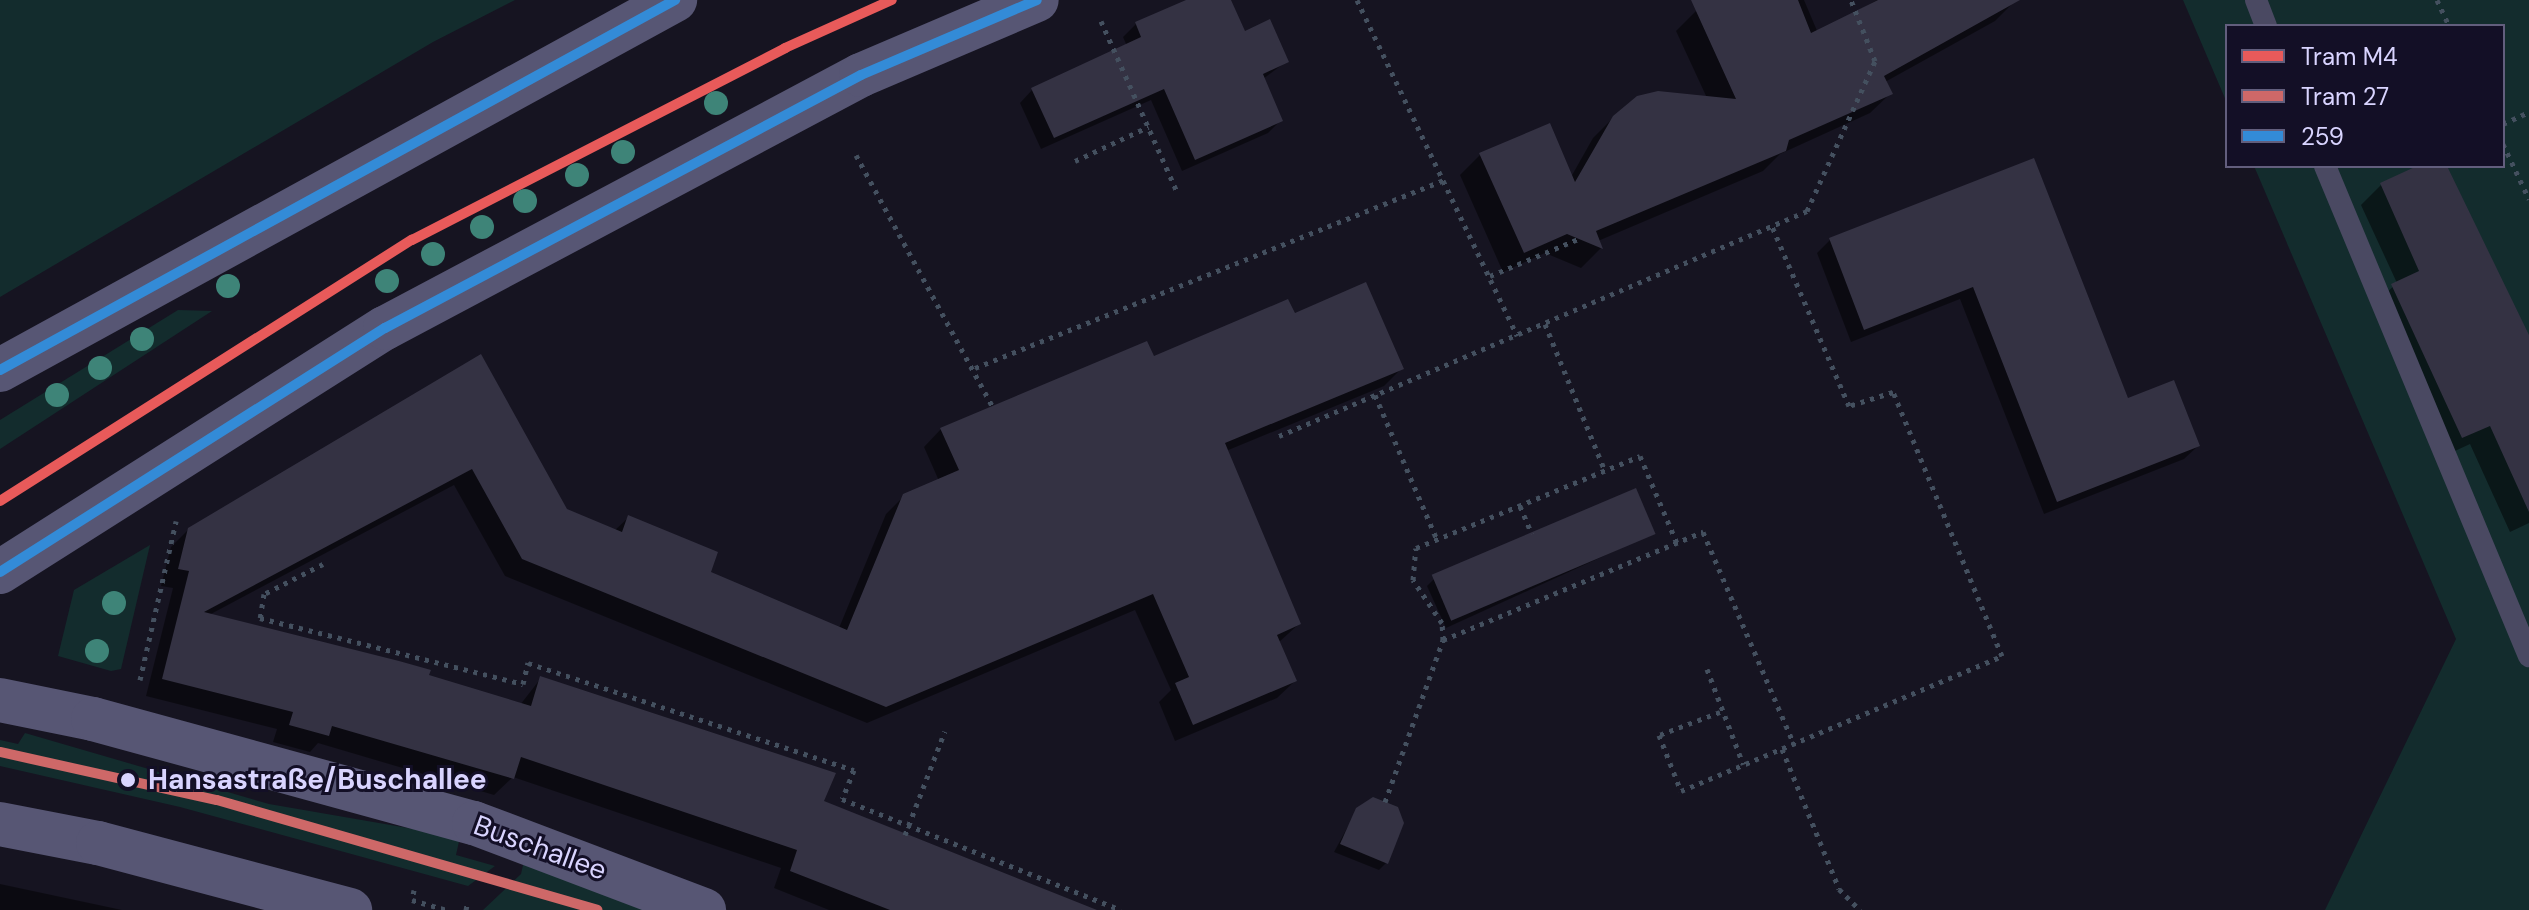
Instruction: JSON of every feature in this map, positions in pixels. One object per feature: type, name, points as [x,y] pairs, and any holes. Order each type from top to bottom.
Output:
[{"type":"main road","points":[[0,370],[675,0]]},
{"type":"main road","points":[[0,572],[385,328],[861,75],[1037,0]]},
{"type":"main road","name":"Buschallee","points":[[0,700],[93,719],[474,823],[704,910]]},
{"type":"main road","points":[[0,824],[98,843],[350,910]]},
{"type":"lane","points":[[2256,0],[2265,24]]},
{"type":"lane","points":[[2326,168],[2529,656]]},
{"type":"path","points":[[1357,0],[1517,336]]},
{"type":"path","points":[[1279,436],[1807,211],[1875,61],[1851,0]]},
{"type":"path","points":[[2437,0],[2448,24]]},
{"type":"path","points":[[1101,21],[1178,194]]},
{"type":"path","points":[[2505,123],[2529,112]]},
{"type":"path","points":[[1075,161],[1148,127]]},
{"type":"path","points":[[2505,148],[2529,199]]},
{"type":"path","points":[[856,155],[975,368],[992,405]]},
{"type":"path","points":[[975,368],[1444,180]]},
{"type":"path","points":[[1720,712],[1659,735],[1681,791],[2002,656],[1893,392],[1849,406],[1772,226]]},
{"type":"path","points":[[1490,276],[1578,239]]},
{"type":"path","points":[[1545,324],[1605,471]]},
{"type":"path","points":[[1375,395],[1437,540]]},
{"type":"path","points":[[1385,802],[1443,640],[1442,623],[1413,580],[1416,548],[1640,456],[1677,543]]},
{"type":"path","points":[[1520,506],[1532,534]]},
{"type":"path","points":[[138,686],[176,521]]},
{"type":"path","points":[[1443,640],[1703,532],[1794,744]]},
{"type":"path","points":[[323,564],[264,594],[260,618],[523,684],[528,663],[854,770],[842,799],[1121,910]]},
{"type":"path","points":[[302,637],[305,630]]},
{"type":"path","points":[[1707,669],[1720,712],[1743,764]]},
{"type":"path","points":[[905,835],[945,731]]},
{"type":"path","points":[[1782,749],[1839,889],[1860,910]]},
{"type":"path","points":[[414,890],[412,900],[446,910]]},
{"type":"green space","points":[[0,0],[515,0],[433,42],[0,297]]},
{"type":"green space","points":[[2183,0],[2529,0],[2529,910],[2325,910],[2456,639],[2255,168],[2505,168],[2505,24],[2225,24],[2225,98]]},
{"type":"green space","points":[[178,310],[212,311],[0,449],[0,420]]},
{"type":"green space","points":[[150,545],[121,669],[111,671],[58,656],[74,590]]},
{"type":"green space","points":[[25,733],[269,804],[460,837],[456,855],[495,866],[468,886],[180,807],[0,766],[0,740],[18,744]]},
{"type":"green space","points":[[525,856],[658,910],[483,910],[521,874]]},
{"type":"building","points":[[1186,0],[1231,0],[1245,31],[1270,19],[1289,62],[1263,74],[1283,121],[1195,160],[1164,89],[1054,138],[1031,88],[1141,37],[1135,22]]},
{"type":"building","points":[[1691,0],[1798,0],[1811,33],[1878,0],[2020,0],[1884,76],[1893,94],[1789,140],[1786,151],[1596,231],[1603,249],[1567,234],[1524,253],[1479,153],[1550,123],[1575,182],[1613,116],[1637,96],[1658,91],[1736,99]]},
{"type":"building","points":[[2034,158],[2128,398],[2174,380],[2200,446],[2057,502],[1973,287],[1864,330],[1829,238]]},
{"type":"building","points":[[2413,168],[2448,168],[2529,335],[2529,512],[2490,426],[2462,438],[2391,284],[2419,271],[2380,183]]},
{"type":"building","points":[[1366,282],[1404,369],[1225,443],[1301,624],[1277,635],[1297,681],[1193,725],[1175,683],[1189,677],[1153,594],[886,707],[522,559],[472,469],[204,612],[431,670],[429,675],[531,706],[540,676],[836,773],[824,801],[1097,910],[890,910],[790,871],[797,850],[521,757],[514,779],[332,726],[329,736],[289,725],[293,712],[162,679],[189,571],[178,569],[188,528],[481,354],[567,509],[622,532],[628,515],[718,552],[711,572],[847,630],[903,494],[959,470],[940,428],[1147,341],[1154,356],[1288,299],[1295,313]]},
{"type":"building","points":[[1636,488],[1656,534],[1451,621],[1432,575]]},
{"type":"building","points":[[1373,797],[1398,807],[1404,823],[1388,864],[1340,844],[1356,808]]},
{"type":"tram line","name":"M4","points":[[0,501],[412,240],[785,48],[892,0]]},
{"type":"tram line","name":"27","points":[[0,752],[217,800],[597,910]]},
{"type":"transit line","name":"259","points":[[0,370],[675,0]]},
{"type":"transit line","name":"259","points":[[0,572],[385,328],[861,75],[1037,0]]},
{"type":"place","name":"Hansastraße/Buschallee","points":[[128,780]]}]
